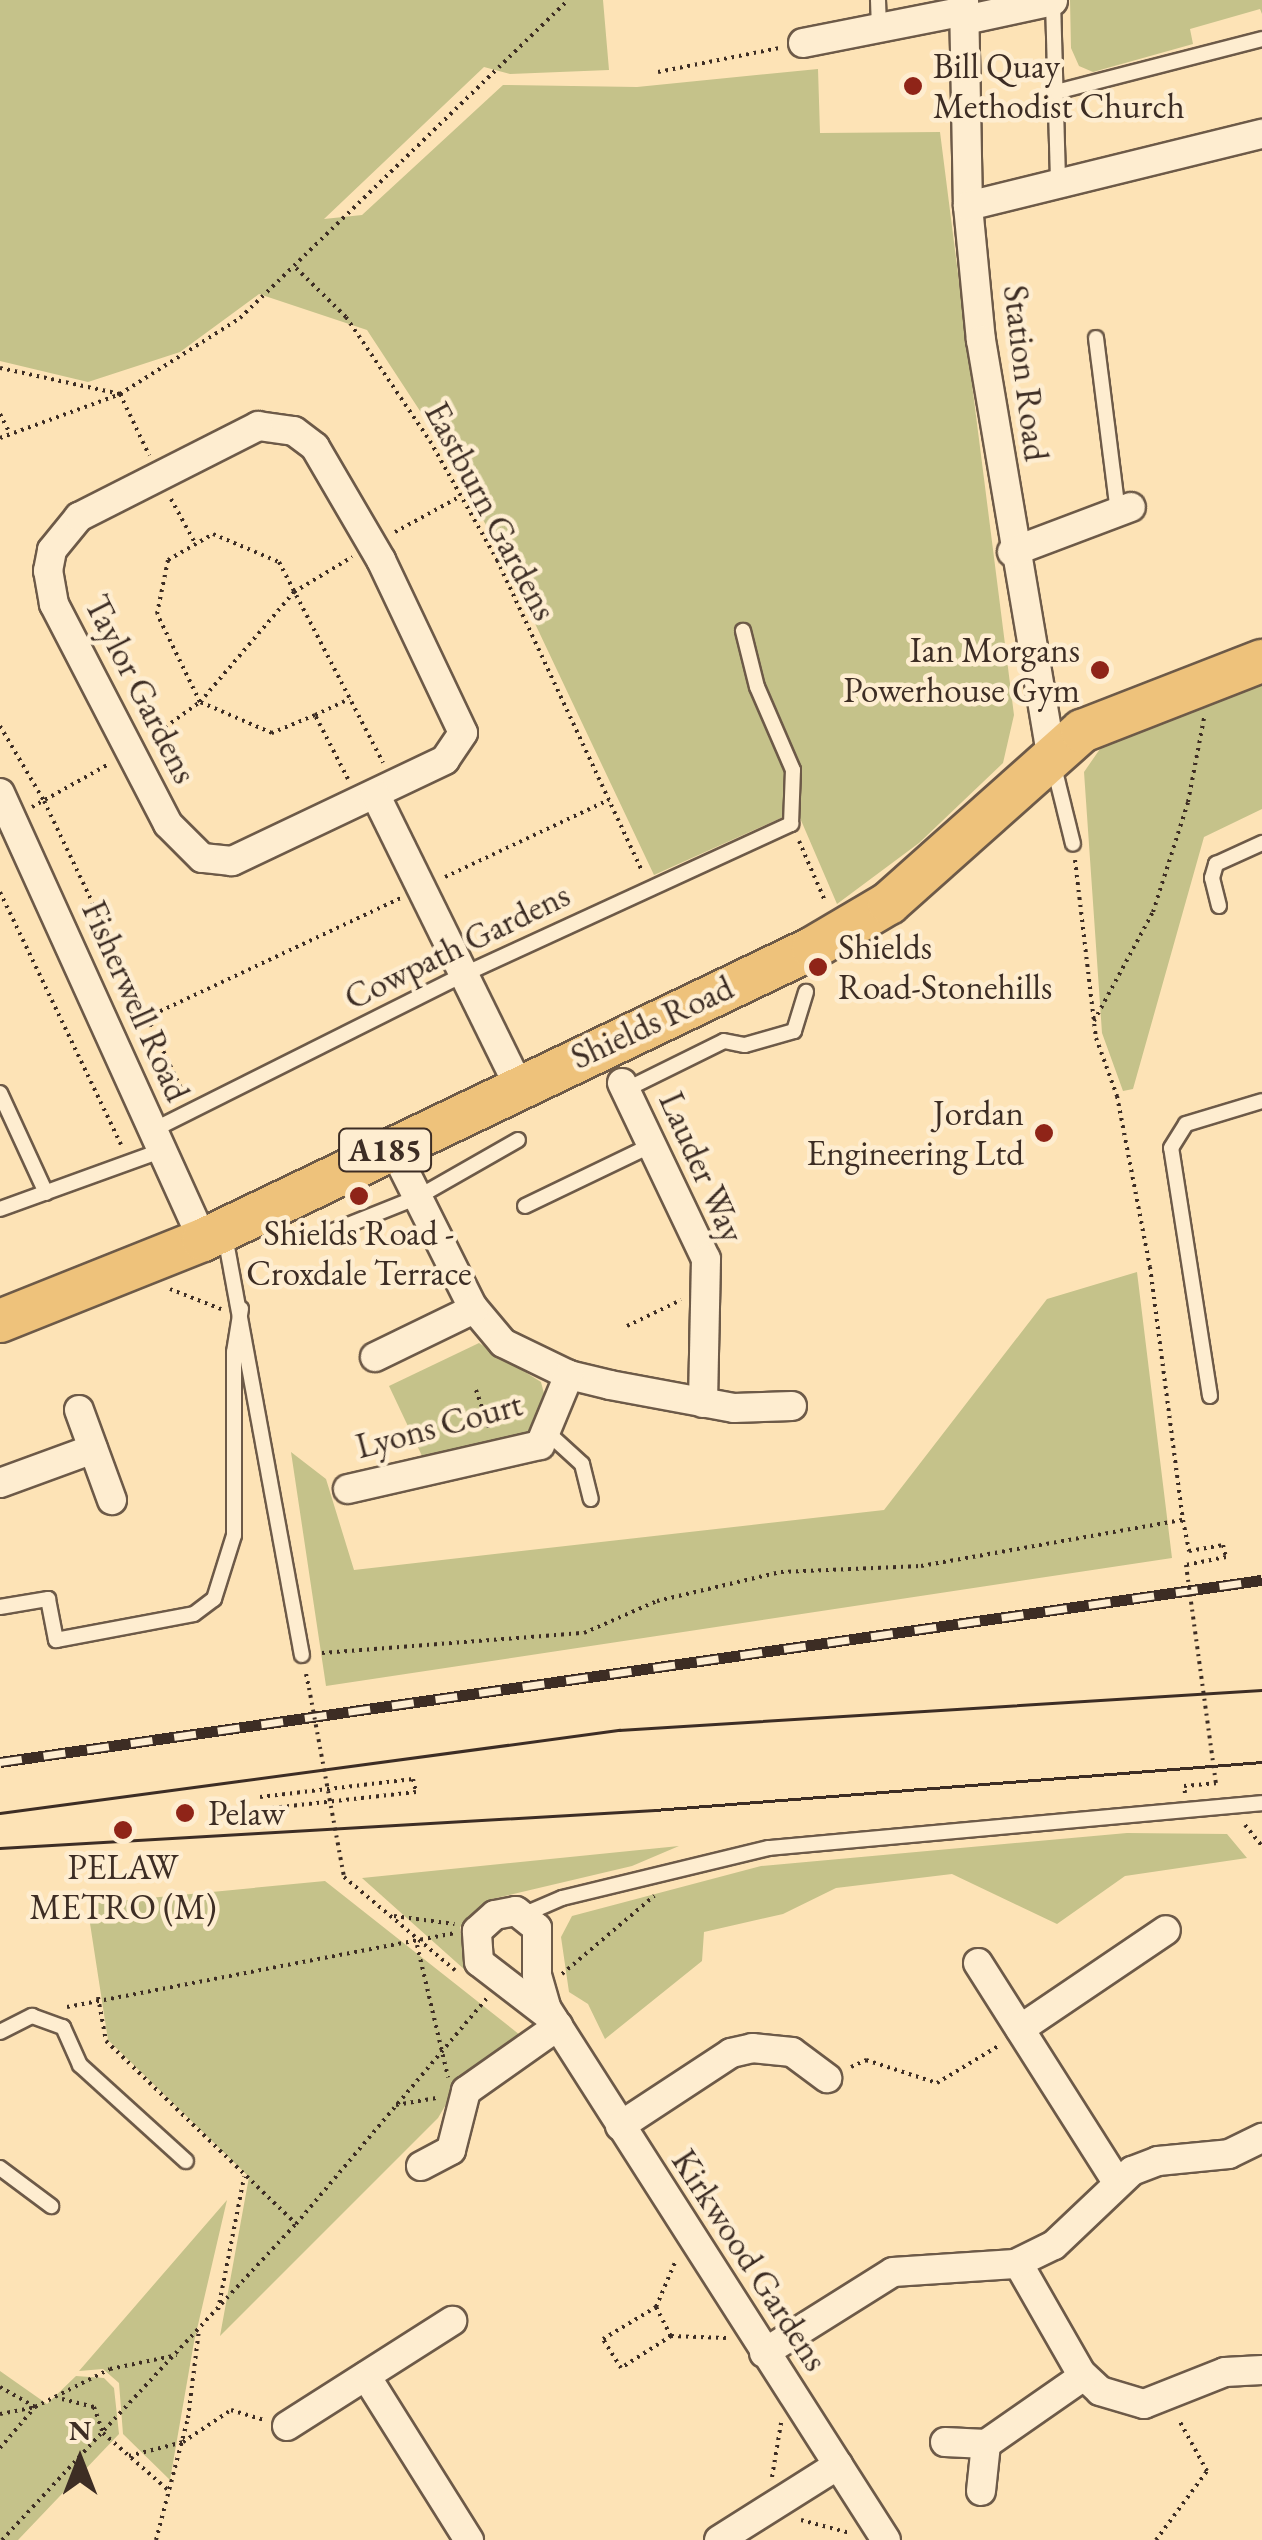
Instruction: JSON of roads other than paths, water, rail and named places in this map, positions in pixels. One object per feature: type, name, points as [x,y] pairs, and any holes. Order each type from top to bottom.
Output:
[{"type":"main road","name":"Shields Road","points":[[0,1321],[214,1235],[841,932],[889,904],[1051,752],[1082,731],[1262,661]]},
{"type":"street","points":[[803,43],[878,14],[1053,1]]},
{"type":"street","name":"Station Road","points":[[964,10],[968,206],[1012,552],[1051,752]]},
{"type":"street","points":[[968,206],[1262,134]]},
{"type":"street","name":"Taylor Gardens","points":[[243,430],[294,431],[315,448],[372,545],[463,733],[445,760],[376,793],[252,854],[202,858],[168,824],[54,604],[48,571],[52,550],[79,518],[243,430]]},
{"type":"street","points":[[1012,552],[1124,509]]},
{"type":"street","points":[[376,793],[467,973],[518,1086]]},
{"type":"street","name":"Fisherwell Road","points":[[7,818],[158,1140],[214,1235]]},
{"type":"street","name":"Lauder Way","points":[[624,1086],[702,1249],[706,1288],[704,1403]]},
{"type":"street","points":[[392,1146],[474,1309],[504,1344],[568,1375],[704,1403],[757,1410],[792,1406]]},
{"type":"street","points":[[375,1357],[474,1309]]},
{"type":"street","name":"Lyons Court","points":[[348,1489],[540,1444],[548,1433],[568,1375]]},
{"type":"street","points":[[79,1410],[112,1500]]},
{"type":"street","points":[[0,1484],[93,1448]]},
{"type":"street","points":[[524,1914],[537,1928],[535,1998]]},
{"type":"street","name":"Kirkwood Gardens","points":[[524,1914],[495,1915],[474,1942],[486,1971],[535,1998],[555,2022],[886,2540]]},
{"type":"street","points":[[1021,2030],[1166,1930]]},
{"type":"street","points":[[978,1962],[1117,2182]]},
{"type":"street","points":[[421,2166],[451,2150],[466,2091],[555,2022]]},
{"type":"street","points":[[620,2126],[730,2053],[752,2048],[792,2052],[827,2078]]},
{"type":"street","points":[[757,2341],[893,2272],[1018,2262],[1054,2244],[1117,2182],[1158,2162],[1229,2154],[1262,2138]]},
{"type":"street","points":[[1018,2262],[1084,2376],[1121,2400],[1167,2398],[1225,2372],[1262,2370]]},
{"type":"street","points":[[287,2426],[452,2320]]},
{"type":"street","points":[[366,2376],[469,2540]]},
{"type":"street","points":[[946,2442],[986,2444],[1084,2376]]},
{"type":"street","points":[[981,2491],[986,2444]]},
{"type":"street","points":[[719,2540],[838,2466]]},
{"type":"lane","points":[[1053,1],[1058,184]]},
{"type":"lane","points":[[1056,92],[1262,39]]},
{"type":"lane","points":[[1096,338],[1124,509]]},
{"type":"lane","name":"Cowpath Gardens","points":[[0,1210],[130,1162],[191,1110],[467,973],[791,824],[791,759],[757,687],[743,631]]},
{"type":"lane","points":[[1051,752],[1072,844]]},
{"type":"lane","points":[[1220,906],[1212,878],[1216,864],[1262,844]]},
{"type":"lane","points":[[624,1086],[724,1040],[758,1043],[794,1031],[806,992]]},
{"type":"lane","points":[[0,1093],[46,1193]]},
{"type":"lane","points":[[1210,1396],[1171,1148],[1186,1124],[1262,1101]]},
{"type":"lane","points":[[328,1234],[418,1197],[518,1140]]},
{"type":"lane","points":[[524,1206],[652,1145]]},
{"type":"lane","points":[[214,1235],[241,1309],[302,1655]]},
{"type":"lane","points":[[0,1607],[48,1598],[56,1640],[194,1614],[214,1600],[234,1535],[234,1352],[241,1309]]},
{"type":"lane","points":[[548,1433],[582,1464],[591,1499]]},
{"type":"lane","points":[[524,1914],[540,1904],[689,1864],[862,1837],[1262,1803]]},
{"type":"lane","points":[[0,2032],[32,2016],[55,2022],[80,2065],[186,2161]]},
{"type":"lane","points":[[0,2168],[51,2206]]},
{"type":"tram line","points":[[0,1813],[619,1730],[1262,1690]]},
{"type":"tram line","points":[[0,1848],[655,1810],[1262,1762]]},
{"type":"railway","points":[[0,1762],[1262,1580]]},
{"type":"place","name":"Bill Quay Methodist Church","points":[[913,86]]},
{"type":"place","name":"Ian Morgans Powerhouse Gym","points":[[1100,670]]},
{"type":"place","name":"Shields Road-Stonehills","points":[[818,967]]},
{"type":"place","name":"Jordan Engineering Ltd","points":[[1044,1133]]},
{"type":"place","name":"Shields Road - Croxdale Terrace","points":[[359,1196]]},
{"type":"place","name":"Pelaw","points":[[185,1813]]},
{"type":"place","name":"PELAW METRO (M)","points":[[123,1830]]}]
